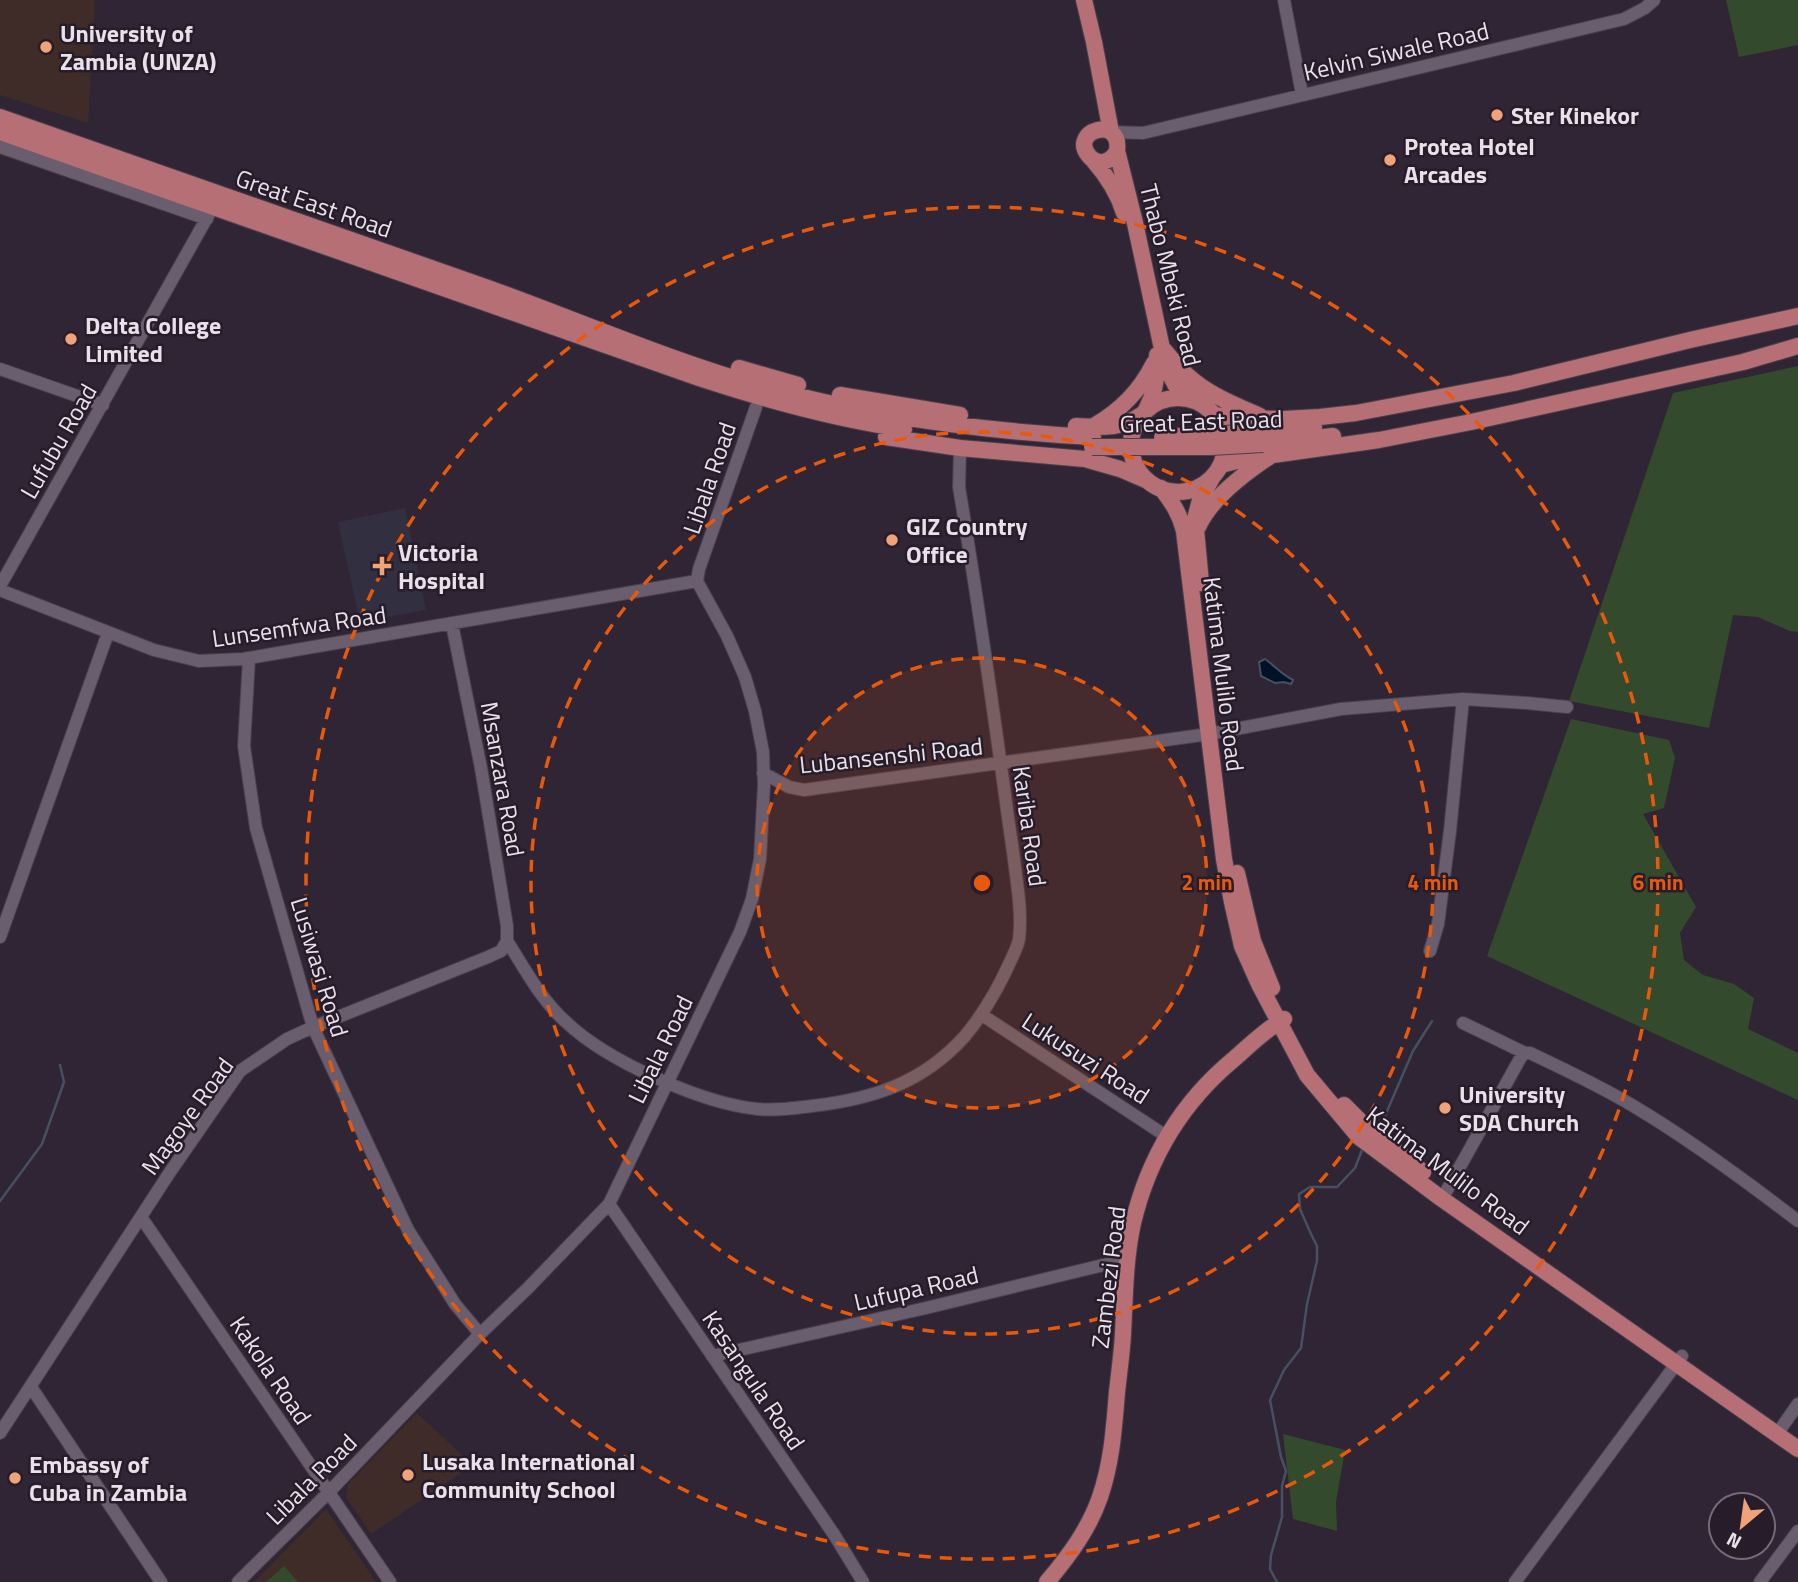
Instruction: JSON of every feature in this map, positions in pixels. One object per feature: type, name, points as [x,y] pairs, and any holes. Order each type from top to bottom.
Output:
[{"type":"main road","name":"Thabo Mbeki Road","points":[[1084,0],[1111,132],[1118,142],[1117,150],[1135,223],[1160,352],[1151,400],[1143,412]]},
{"type":"main road","name":"Thabo Mbeki Road","points":[[1094,42],[1096,108],[1084,146],[1086,153],[1115,191],[1123,209],[1160,352],[1170,378],[1196,401]]},
{"type":"main road","name":"Great East Road","points":[[0,117],[480,285],[611,341],[642,367],[756,407],[880,436],[960,448],[1085,459],[1120,468],[1154,485]]},
{"type":"main road","points":[[1089,134],[1102,129],[1111,132]]},
{"type":"main road","name":"Great East Road","points":[[0,132],[210,213],[513,312],[762,387],[885,415],[961,426],[1093,437],[1379,440],[1522,412],[1742,362],[1798,346]]},
{"type":"main road","points":[[1093,160],[1110,160],[1117,150]]},
{"type":"main road","name":"Great East Road","points":[[1217,471],[1244,459],[1265,438],[1320,417],[1356,413],[1514,383],[1798,316]]},
{"type":"main road","name":"Great East Road","points":[[1265,438],[1507,395],[1798,323]]},
{"type":"main road","name":"Great East Road","points":[[1215,415],[1238,418],[1265,438],[1378,430],[1508,405],[1798,338]]},
{"type":"main road","points":[[1093,437],[1147,377],[1160,352],[1194,381],[1238,407],[1265,438],[1244,476],[1205,514],[1196,532]]},
{"type":"main road","points":[[1178,397],[1196,401],[1215,415],[1226,439],[1224,456],[1217,471],[1192,490],[1176,492],[1154,485],[1137,469],[1132,453],[1131,437],[1143,412],[1153,404],[1178,397]]},
{"type":"main road","name":"Great East Road","points":[[1093,437],[1112,426],[1125,424],[1143,412]]},
{"type":"main road","name":"Katima Mulilo Road","points":[[1217,471],[1195,519],[1224,859],[1242,946],[1282,1020],[1307,1075],[1359,1136],[1679,1360],[1780,1429],[1798,1437]]},
{"type":"main road","name":"Katima Mulilo Road","points":[[1154,485],[1174,505],[1184,531],[1215,733]]},
{"type":"main road","name":"Zambezi Road","points":[[1056,1579],[1091,1519],[1107,1475],[1114,1431],[1128,1259],[1142,1192],[1166,1136],[1183,1111],[1223,1068],[1282,1020]]},
{"type":"main road","name":"Katima Mulilo Road","points":[[1780,1429],[1798,1449]]},
{"type":"street","points":[[1284,0],[1302,94]]},
{"type":"street","name":"Kelvin Siwale Road","points":[[1111,132],[1143,133],[1624,19],[1654,0]]},
{"type":"street","name":"Kelvin Siwale Road","points":[[1117,150],[1143,133]]},
{"type":"street","points":[[0,147],[210,213]]},
{"type":"street","name":"Lufubu Road","points":[[0,588],[210,213]]},
{"type":"street","points":[[0,369],[103,405]]},
{"type":"street","name":"Libala Road","points":[[238,1582],[609,1204],[740,932],[752,899],[760,859],[764,798],[763,752],[745,677],[727,636],[697,581],[756,407]]},
{"type":"street","name":"Kariba Road","points":[[508,941],[537,989],[567,1023],[617,1058],[667,1083],[705,1097],[756,1109],[776,1110],[851,1101],[892,1088],[922,1073],[951,1052],[982,1015],[1000,985],[1018,942],[1020,903],[959,487],[960,448]]},
{"type":"street","name":"Lunsemfwa Road","points":[[0,588],[154,650],[199,661],[249,658],[697,581]]},
{"type":"street","name":"Msanzara Road","points":[[452,624],[481,768],[508,941]]},
{"type":"street","points":[[0,937],[108,633]]},
{"type":"street","name":"Lusiwasi Road","points":[[249,658],[244,746],[256,828],[313,1027],[408,1230],[455,1304],[480,1334]]},
{"type":"street","points":[[1430,951],[1437,924],[1450,831],[1463,699]]},
{"type":"street","name":"Lubansenshi Road","points":[[763,773],[789,787],[804,790],[1215,733],[1341,709],[1463,699],[1567,707]]},
{"type":"street","name":"Magoye Road","points":[[0,1433],[170,1172],[240,1072],[288,1039],[488,957],[500,951],[508,941]]},
{"type":"street","name":"Lukusuzi Road","points":[[982,1015],[1166,1136]]},
{"type":"street","points":[[1463,1023],[1574,1074],[1634,1106],[1704,1151],[1798,1221]]},
{"type":"street","points":[[1444,1194],[1525,1053]]},
{"type":"street","name":"Kasangula Road","points":[[609,1204],[835,1536],[863,1582]]},
{"type":"street","name":"Kakola Road","points":[[141,1217],[390,1582]]},
{"type":"street","name":"Lufupa Road","points":[[712,1356],[1128,1259]]},
{"type":"street","points":[[1515,1582],[1679,1360]]},
{"type":"street","points":[[31,1387],[161,1582]]},
{"type":"street","points":[[1780,1429],[1798,1404]]},
{"type":"street","points":[[1760,1582],[1798,1531]]},
{"type":"shaded area","name":"University of Zambia (UNZA)","points":[[0,0],[95,0],[88,123],[0,95]]},
{"type":"shaded area","name":"Victoria Hospital","points":[[405,508],[426,610],[360,622],[338,522]]},
{"type":"shaded area","name":"Lusaka International Community School","points":[[417,1413],[473,1465],[371,1534],[346,1497],[348,1484]]},
{"type":"shaded area","points":[[326,1509],[376,1582],[254,1582]]},
{"type":"green space","points":[[1726,0],[1798,0],[1798,45],[1739,57]]},
{"type":"green space","points":[[1798,366],[1798,632],[1758,617],[1733,615],[1709,728],[1569,701],[1673,393]]},
{"type":"green space","points":[[1571,719],[1669,740],[1675,758],[1664,808],[1643,814],[1696,907],[1680,933],[1684,960],[1703,975],[1734,984],[1754,998],[1748,1029],[1798,1053],[1798,1100],[1487,956]]},
{"type":"green space","points":[[1283,1434],[1345,1450],[1336,1502],[1337,1531],[1293,1519]]},
{"type":"green space","points":[[284,1566],[298,1582],[266,1582]]},
{"type":"water","points":[[1265,659],[1293,680],[1291,684],[1275,683],[1261,676],[1259,662]]},
{"type":"waterway","points":[[1381,1125],[1413,1051],[1432,1021]]},
{"type":"waterway","points":[[0,1201],[42,1144],[64,1082],[60,1065]]},
{"type":"waterway","points":[[1277,1582],[1270,1569],[1271,1555],[1282,1517],[1282,1486],[1286,1471],[1270,1400],[1284,1370],[1301,1348],[1317,1261],[1317,1246],[1300,1209],[1299,1194],[1310,1187],[1337,1187],[1355,1168],[1362,1150]]},
{"type":"place","name":"University of Zambia (UNZA)","points":[[46,47]]},
{"type":"place","name":"Ster Kinekor","points":[[1497,115]]},
{"type":"place","name":"Protea Hotel Arcades","points":[[1390,160]]},
{"type":"place","name":"Delta College Limited","points":[[71,339]]},
{"type":"place","name":"GIZ Country Office","points":[[892,540]]},
{"type":"place","name":"Victoria Hospital","points":[[382,566]]},
{"type":"place","name":"University SDA Church","points":[[1445,1108]]},
{"type":"place","name":"Lusaka International Community School","points":[[408,1475]]},
{"type":"place","name":"Embassy of Cuba in Zambia","points":[[15,1478]]}]
